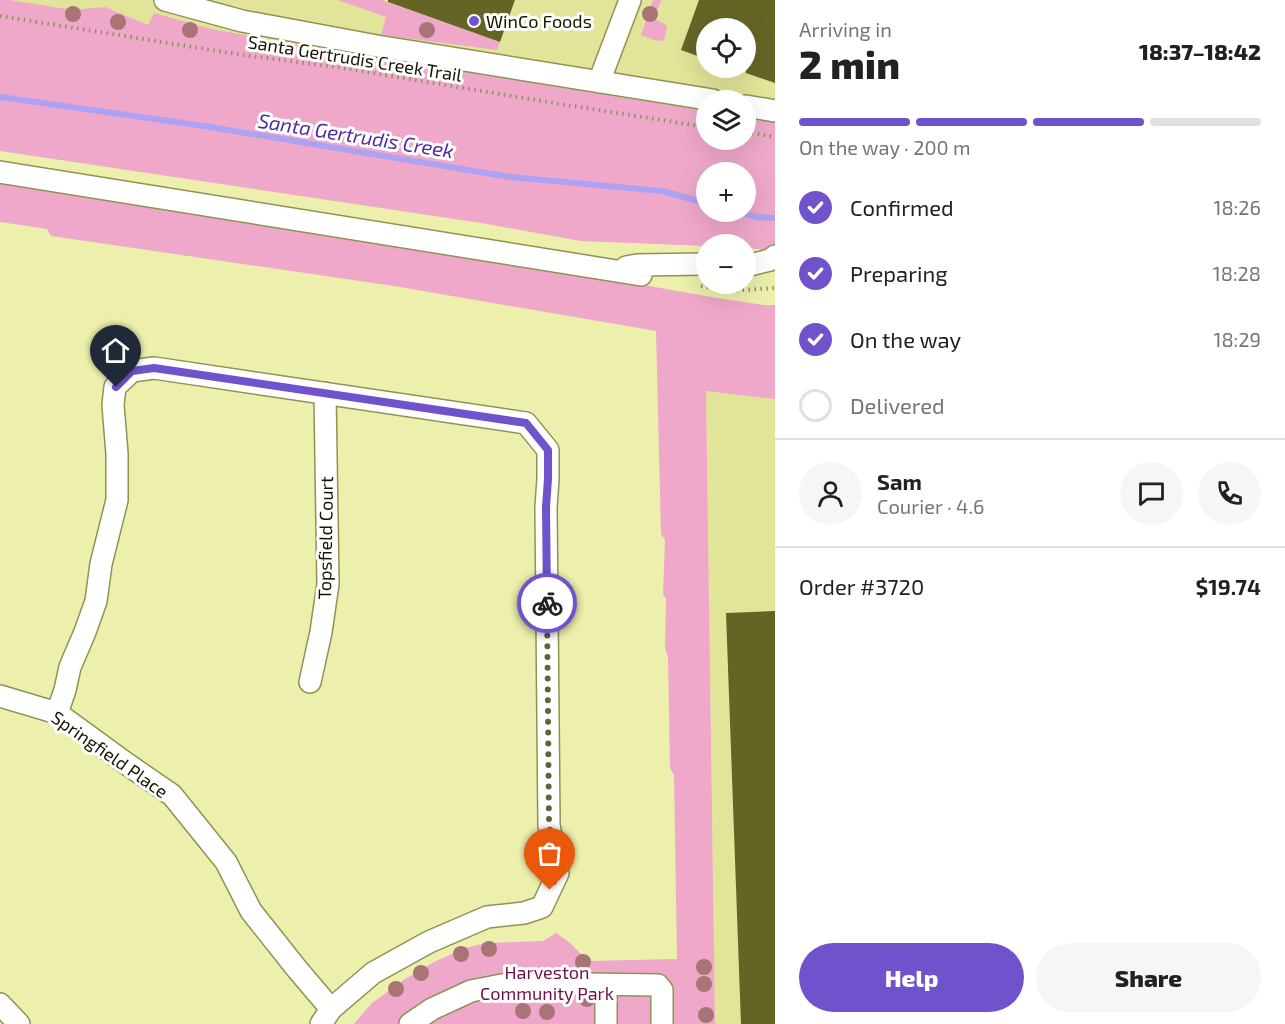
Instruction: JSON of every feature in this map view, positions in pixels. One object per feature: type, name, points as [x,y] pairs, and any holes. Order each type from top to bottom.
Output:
[{"type":"street","points":[[165,0],[242,21],[365,44],[696,97]]},
{"type":"street","points":[[599,82],[630,0]]},
{"type":"street","points":[[756,108],[775,111]]},
{"type":"street","points":[[0,172],[631,274],[626,267],[696,264]]},
{"type":"street","points":[[756,264],[770,260],[775,256]]},
{"type":"street","points":[[57,713],[70,667],[96,601],[117,500],[117,454],[113,405],[116,387],[132,371],[154,368],[526,423],[548,450],[546,519],[549,825],[558,873],[542,907],[524,913],[487,917],[429,942],[373,973],[326,1016]]},
{"type":"street","name":"Topsfield Court","points":[[310,682],[328,584],[325,393]]},
{"type":"street","name":"Springfield Place","points":[[0,696],[57,713],[172,795],[226,862],[250,911],[297,969],[326,1016]]},
{"type":"street","points":[[410,1024],[432,1009],[471,991],[512,983],[658,985],[662,990],[662,1024]]},
{"type":"street","points":[[606,985],[606,1024]]},
{"type":"street","points":[[0,1004],[20,1024]]},
{"type":"path","name":"Santa Gertrudis Creek Trail","points":[[0,16],[243,55],[343,68],[696,125]]},
{"type":"path","points":[[756,134],[775,137]]},
{"type":"shaded area","points":[[0,0],[775,0],[775,130],[756,127],[756,90],[696,90],[696,119],[556,98]]},
{"type":"shaded area","points":[[706,390],[775,399],[775,1024],[715,1024]]},
{"type":"green space","points":[[0,0],[73,10],[105,7],[148,25],[154,13],[211,29],[696,109],[696,150],[756,150],[756,119],[775,122],[775,256],[756,249],[756,234],[696,234],[696,246],[581,241],[481,223],[0,151]]},
{"type":"green space","points":[[338,0],[381,0],[500,42],[497,50],[381,35],[386,17]]},
{"type":"green space","points":[[653,0],[661,0],[654,19],[665,24],[667,28],[664,41],[641,35]]},
{"type":"green space","name":"Harveston Community Park","points":[[0,181],[717,298],[775,305],[775,399],[706,391],[715,1024],[354,1024],[372,1003],[405,979],[465,948],[486,943],[543,941],[556,933],[588,961],[677,959],[674,775],[670,768],[668,657],[665,648],[666,599],[663,594],[665,540],[661,534],[656,331],[394,286],[51,236],[47,229],[0,222]]},
{"type":"building","name":"WinCo Foods","points":[[388,0],[515,0],[500,42],[388,2]]},
{"type":"building","points":[[699,0],[775,0],[775,83],[756,76],[756,18],[696,18],[696,55],[681,50]]},
{"type":"building","points":[[775,611],[775,1024],[741,1024],[726,613]]},
{"type":"waterway","name":"Santa Gertrudis Creek","points":[[0,97],[204,126],[510,177],[662,191],[696,200]]},
{"type":"waterway","name":"Santa Gertrudis Creek","points":[[756,217],[775,218]]},
{"type":"way so far","points":[[547,603],[549,825],[558,873],[550,890]]},
{"type":"place","name":"WinCo Foods","points":[[474,21]]},
{"type":"route","points":[[116,387],[132,371],[154,368],[526,423],[548,450],[547,603]]}]
